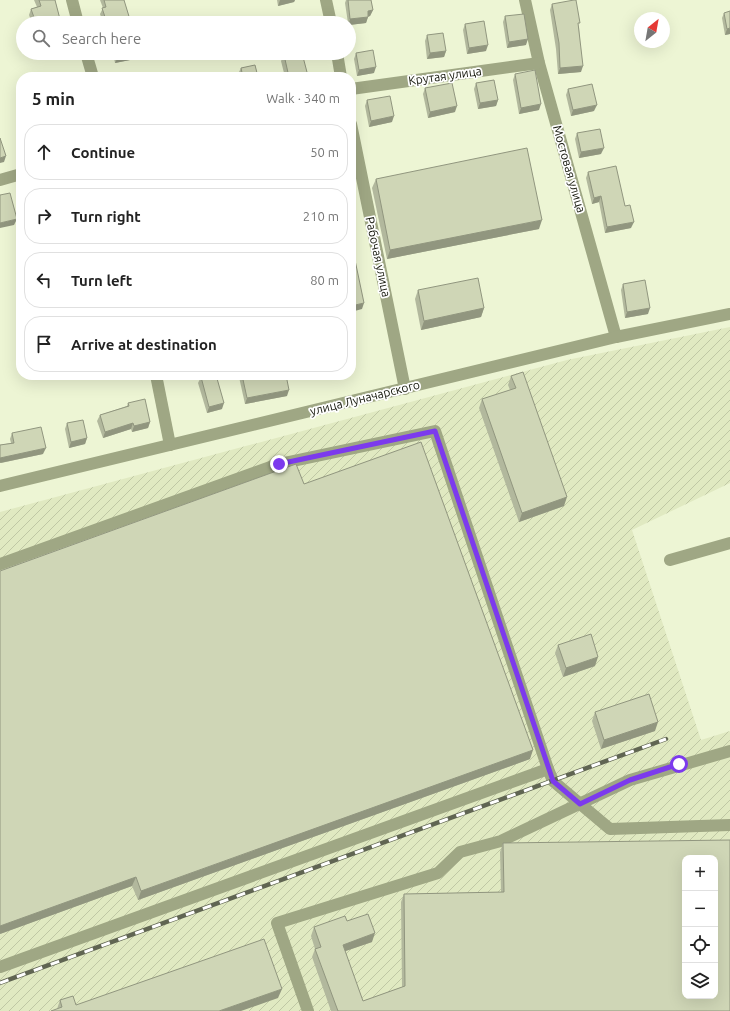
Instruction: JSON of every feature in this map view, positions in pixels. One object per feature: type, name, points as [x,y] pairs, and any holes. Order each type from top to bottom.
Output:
[{"type":"street","points":[[72,0],[76,16]]},
{"type":"street","points":[[326,0],[329,16]]},
{"type":"street","name":"Мостовая улица","points":[[525,0],[539,63],[616,337]]},
{"type":"street","points":[[88,60],[92,72]]},
{"type":"street","points":[[338,60],[340,72]]},
{"type":"street","name":"Крутая улица","points":[[356,88],[539,63]]},
{"type":"street","name":"Рабочая улица","points":[[356,148],[406,389]]},
{"type":"street","points":[[0,180],[16,175]]},
{"type":"street","name":"улица Луначарского","points":[[0,486],[616,337],[730,314]]},
{"type":"street","points":[[157,380],[170,445]]},
{"type":"street","points":[[0,564],[279,464],[435,431],[553,781],[610,829],[730,826]]},
{"type":"street","points":[[670,560],[730,543]]},
{"type":"street","points":[[308,1011],[277,923],[438,873],[460,852],[501,841],[630,780],[730,751]]},
{"type":"street","points":[[0,967],[548,769]]},
{"type":"shaded area","points":[[730,327],[730,483],[632,530],[701,740],[730,731],[730,1011],[0,1011],[0,512],[567,360]]},
{"type":"building","points":[[39,0],[55,0],[59,16],[34,16],[31,9],[41,6]]},
{"type":"building","points":[[104,0],[124,0],[129,16],[105,16],[102,8],[106,7]]},
{"type":"building","points":[[348,0],[371,0],[373,10],[368,11],[368,17],[356,18],[356,16],[350,16]]},
{"type":"building","points":[[576,0],[580,23],[578,23],[583,66],[560,68],[559,43],[552,4]]},
{"type":"building","points":[[730,11],[730,28],[727,29],[724,13]]},
{"type":"building","points":[[524,14],[528,39],[509,42],[505,16]]},
{"type":"building","points":[[484,21],[488,45],[469,48],[465,24]]},
{"type":"building","points":[[443,33],[446,51],[430,53],[427,35]]},
{"type":"building","points":[[373,50],[376,67],[359,70],[356,53]]},
{"type":"building","points":[[285,60],[304,60],[307,72],[288,72]]},
{"type":"building","points":[[255,65],[257,72],[242,72],[241,68]]},
{"type":"building","points":[[535,70],[541,104],[521,108],[515,74]]},
{"type":"building","points":[[494,80],[498,100],[480,103],[476,83]]},
{"type":"building","points":[[452,83],[457,106],[430,112],[425,88]]},
{"type":"building","points":[[592,84],[597,105],[573,110],[568,89]]},
{"type":"building","points":[[390,96],[394,116],[371,121],[367,100]]},
{"type":"building","points":[[600,129],[604,148],[581,152],[577,133]]},
{"type":"building","points":[[0,138],[6,156],[0,158]]},
{"type":"building","points":[[527,148],[542,220],[390,250],[376,179]]},
{"type":"building","points":[[616,166],[625,206],[630,205],[634,222],[607,227],[601,196],[594,198],[588,172]]},
{"type":"building","points":[[10,193],[16,219],[0,223],[0,195]]},
{"type":"building","points":[[356,265],[364,303],[356,305]]},
{"type":"building","points":[[478,278],[484,308],[424,321],[418,290]]},
{"type":"building","points":[[645,280],[650,308],[627,312],[623,284]]},
{"type":"building","points":[[523,372],[567,497],[522,513],[482,399],[516,388],[511,376]]},
{"type":"building","points":[[202,380],[217,380],[224,403],[209,407]]},
{"type":"building","points":[[243,380],[287,380],[289,390],[247,398]]},
{"type":"building","points":[[145,399],[150,422],[134,426],[133,423],[105,432],[100,415],[129,406],[128,403]]},
{"type":"building","points":[[83,420],[87,438],[71,442],[67,423]]},
{"type":"building","points":[[41,427],[46,448],[0,458],[0,445],[14,443],[12,433]]},
{"type":"building","points":[[421,442],[533,750],[141,891],[136,877],[0,926],[0,571],[296,464],[304,484]]},
{"type":"building","points":[[591,634],[598,657],[566,668],[558,645]]},
{"type":"building","points":[[649,694],[658,722],[604,740],[595,712]]},
{"type":"building","points":[[730,840],[730,1011],[338,1011],[315,949],[321,947],[314,927],[345,916],[347,921],[368,914],[375,933],[343,945],[363,1001],[405,986],[404,894],[504,892],[503,843]]},
{"type":"building","points":[[264,939],[282,989],[219,1011],[51,1011],[62,1007],[60,1000],[73,996],[76,1005]]},
{"type":"railway","points":[[0,983],[666,739]]},
{"type":"route","points":[[279,464],[435,431],[553,781],[580,804],[630,780],[679,764]]}]
